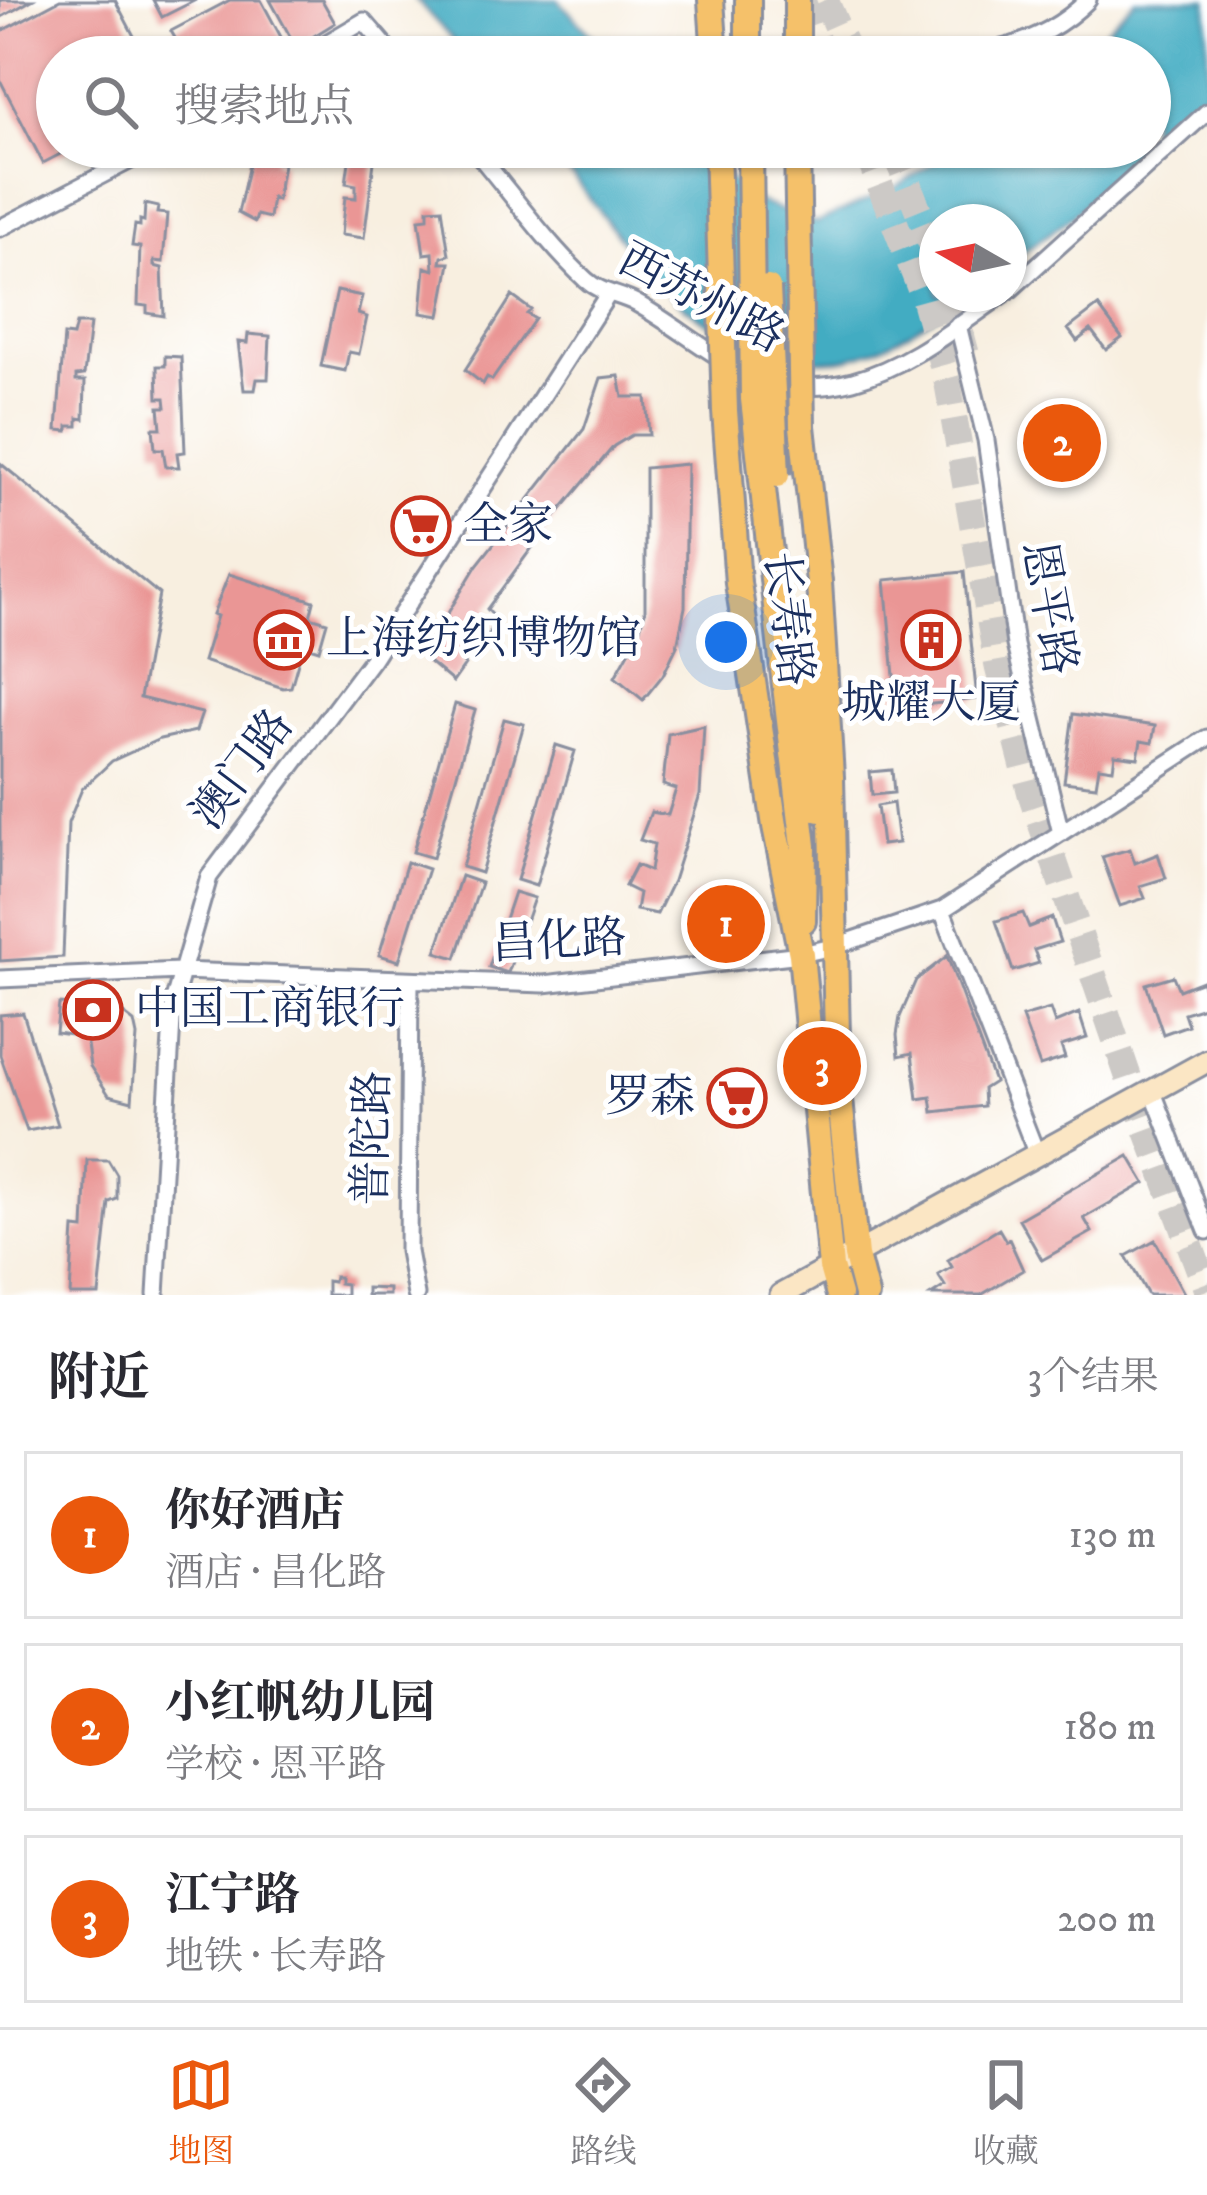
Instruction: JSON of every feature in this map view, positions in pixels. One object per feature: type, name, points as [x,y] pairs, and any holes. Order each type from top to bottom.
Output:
[{"type":"main road","points":[[748,0],[748,36]]},
{"type":"main road","points":[[762,0],[763,36]]},
{"type":"main road","name":"长寿路","points":[[718,168],[725,411],[738,584],[775,826],[801,954],[831,1267],[838,1295]]},
{"type":"main road","name":"长寿路","points":[[750,168],[753,399],[791,669],[831,872]]},
{"type":"main road","name":"长寿路","points":[[765,168],[776,472],[804,846],[801,954]]},
{"type":"main road","name":"长寿路","points":[[796,168],[802,426],[819,582],[831,777],[838,1080],[856,1256],[866,1295]]},
{"type":"main road","points":[[781,1295],[1207,1061]]},
{"type":"street","points":[[1039,36],[1066,22],[1088,0]]},
{"type":"street","points":[[339,36],[364,21],[377,36]]},
{"type":"street","name":"西苏州路","points":[[1171,145],[1207,112]]},
{"type":"street","points":[[0,228],[116,168]]},
{"type":"street","name":"西苏州路","points":[[490,168],[582,276],[640,306],[720,361],[758,376],[802,385],[835,385],[875,374],[977,312]]},
{"type":"street","name":"西苏州路","points":[[1027,279],[1147,168]]},
{"type":"street","name":"澳门路","points":[[156,1295],[172,1021],[180,970],[202,897],[220,860],[373,658],[609,293]]},
{"type":"street","name":"恩平路","points":[[958,325],[986,440],[1015,645],[1060,833]]},
{"type":"street","name":"昌化路","points":[[0,979],[180,970],[544,984],[801,954],[942,910],[1207,738]]},
{"type":"street","points":[[942,910],[1036,1155]]},
{"type":"street","name":"普陀路","points":[[410,980],[407,1251],[416,1295]]},
{"type":"street","points":[[1153,1092],[1207,1231]]},
{"type":"water","points":[[416,0],[558,0],[593,36],[449,36]]},
{"type":"water","points":[[1135,0],[1207,0],[1207,88],[1171,122],[1171,36],[1100,36]]},
{"type":"water","points":[[565,168],[719,168],[748,198],[816,223],[898,186],[926,168],[1123,168],[1070,218],[1027,250],[1027,204],[919,204],[919,312],[941,312],[880,347],[848,358],[808,359],[763,348],[721,330],[668,292]]},
{"type":"building","points":[[0,0],[32,0],[0,18]]},
{"type":"building","points":[[60,0],[115,0],[134,36],[36,36],[36,149],[0,80],[0,32]]},
{"type":"building","points":[[153,0],[196,0],[162,17]]},
{"type":"building","points":[[230,0],[261,0],[280,36],[174,36],[171,31]]},
{"type":"building","points":[[270,0],[322,0],[335,23],[314,36],[290,36]]},
{"type":"building","points":[[248,168],[282,168],[269,218],[257,215],[255,222],[238,213]]},
{"type":"building","points":[[348,168],[373,168],[364,238],[341,235],[345,197],[356,198],[356,185],[346,183]]},
{"type":"building","points":[[145,204],[167,214],[163,262],[154,261],[154,266],[162,268],[164,316],[147,313],[147,306],[138,305],[140,247],[132,246],[135,225],[144,221]]},
{"type":"building","points":[[442,208],[449,255],[441,263],[450,263],[440,316],[421,313],[425,267],[434,270],[433,253],[424,254],[419,219],[428,218],[428,209]]},
{"type":"building","points":[[337,291],[362,296],[358,314],[367,317],[359,354],[349,352],[345,371],[321,366]]},
{"type":"building","points":[[512,296],[535,319],[492,380],[487,377],[483,384],[465,370]]},
{"type":"building","points":[[1098,306],[1122,338],[1106,350],[1091,330],[1077,341],[1068,329]]},
{"type":"building","points":[[76,324],[90,324],[84,375],[76,376],[76,381],[85,381],[84,419],[78,418],[78,426],[68,426],[68,431],[57,430],[64,335],[73,336]]},
{"type":"building","points":[[248,334],[270,336],[268,379],[257,379],[255,390],[244,390],[238,342],[247,343]]},
{"type":"building","points":[[165,356],[181,357],[185,452],[177,453],[179,467],[166,467],[163,449],[155,449],[153,428],[161,428],[159,407],[166,407],[165,398],[158,398],[157,366],[165,366]]},
{"type":"building","points":[[619,376],[623,397],[646,397],[649,435],[632,435],[614,446],[553,519],[487,609],[496,619],[483,645],[470,635],[458,656],[465,665],[453,682],[422,656],[477,565],[584,429],[601,378]]},
{"type":"building","points":[[0,463],[159,594],[140,698],[202,713],[196,731],[160,739],[112,761],[82,789],[68,823],[63,957],[0,961]]},
{"type":"building","points":[[687,464],[685,607],[677,646],[663,675],[643,700],[615,677],[637,638],[645,612],[645,468]]},
{"type":"building","name":"城耀大厦","points":[[964,572],[977,699],[897,708],[885,580]]},
{"type":"building","points":[[229,574],[314,601],[310,617],[327,622],[319,650],[303,645],[291,687],[203,661],[217,616],[213,614]]},
{"type":"building","points":[[455,704],[475,710],[433,858],[413,852]]},
{"type":"building","points":[[1073,714],[1155,726],[1152,743],[1141,741],[1138,758],[1115,755],[1113,769],[1099,767],[1096,786],[1064,782]]},
{"type":"building","points":[[504,719],[524,724],[481,873],[462,867]]},
{"type":"building","points":[[704,726],[700,795],[673,881],[657,914],[636,910],[639,893],[625,886],[636,865],[650,871],[654,844],[640,840],[651,812],[668,815],[676,789],[663,785],[668,734]]},
{"type":"building","points":[[556,745],[575,751],[536,886],[517,880]]},
{"type":"building","points":[[892,770],[894,793],[872,795],[870,772]]},
{"type":"building","points":[[893,803],[898,843],[882,845],[877,806]]},
{"type":"building","points":[[1130,849],[1135,863],[1158,854],[1166,878],[1140,886],[1145,898],[1120,906],[1102,857]]},
{"type":"building","points":[[407,862],[428,869],[399,961],[379,955]]},
{"type":"building","points":[[461,876],[481,883],[456,958],[436,952]]},
{"type":"building","points":[[514,892],[534,898],[508,973],[489,967]]},
{"type":"building","points":[[709,892],[727,899],[734,917],[727,935],[709,942],[691,935],[684,917],[691,899]]},
{"type":"building","points":[[1023,913],[1029,927],[1052,918],[1060,942],[1034,950],[1039,963],[1013,971],[996,921]]},
{"type":"building","points":[[947,956],[994,1082],[983,1089],[984,1106],[933,1112],[931,1097],[918,1099],[912,1053],[899,1056],[897,1035],[916,980]]},
{"type":"building","points":[[1173,976],[1179,990],[1202,981],[1207,1006],[1184,1013],[1188,1025],[1163,1034],[1146,984]]},
{"type":"building","points":[[59,1004],[117,1009],[134,1022],[132,1101],[109,1095],[90,1066],[86,1037],[56,1033]]},
{"type":"building","points":[[1050,1009],[1055,1023],[1079,1013],[1087,1038],[1061,1046],[1065,1058],[1040,1066],[1022,1017]]},
{"type":"building","points":[[23,1013],[58,1125],[27,1131],[0,1055],[0,1015]]},
{"type":"building","points":[[1129,1156],[1145,1183],[1084,1218],[1092,1232],[1042,1260],[1019,1219]]},
{"type":"building","points":[[87,1160],[108,1160],[117,1175],[117,1199],[109,1202],[99,1295],[70,1295],[74,1228],[84,1229]]},
{"type":"building","points":[[999,1229],[1023,1270],[981,1295],[931,1295],[945,1286],[938,1275],[952,1267],[948,1260]]},
{"type":"building","points":[[1155,1240],[1185,1295],[1148,1295],[1126,1256]]},
{"type":"building","points":[[334,1277],[346,1284],[346,1295],[327,1295],[327,1281],[333,1282]]},
{"type":"building","points":[[367,1288],[389,1289],[389,1295],[367,1295]]},
{"type":"tunnel","points":[[802,0],[815,36]]},
{"type":"tunnel","points":[[825,0],[841,36]]},
{"type":"tunnel","points":[[873,168],[924,298],[948,385],[998,667],[1031,794],[1207,1290]]},
{"type":"tunnel","points":[[901,168],[919,212]]},
{"type":"tunnel","points":[[955,312],[966,353]]},
{"type":"place","name":"小红帆幼儿园","points":[[1062,443]]},
{"type":"place","name":"全家","points":[[421,526]]},
{"type":"place","name":"上海纺织博物馆","points":[[284,640]]},
{"type":"place","name":"城耀大厦","points":[[931,640]]},
{"type":"place","name":"你好酒店","points":[[726,924]]},
{"type":"place","name":"中国工商银行","points":[[93,1010]]},
{"type":"place","name":"江宁路","points":[[822,1066]]},
{"type":"place","name":"罗森","points":[[737,1098]]}]
